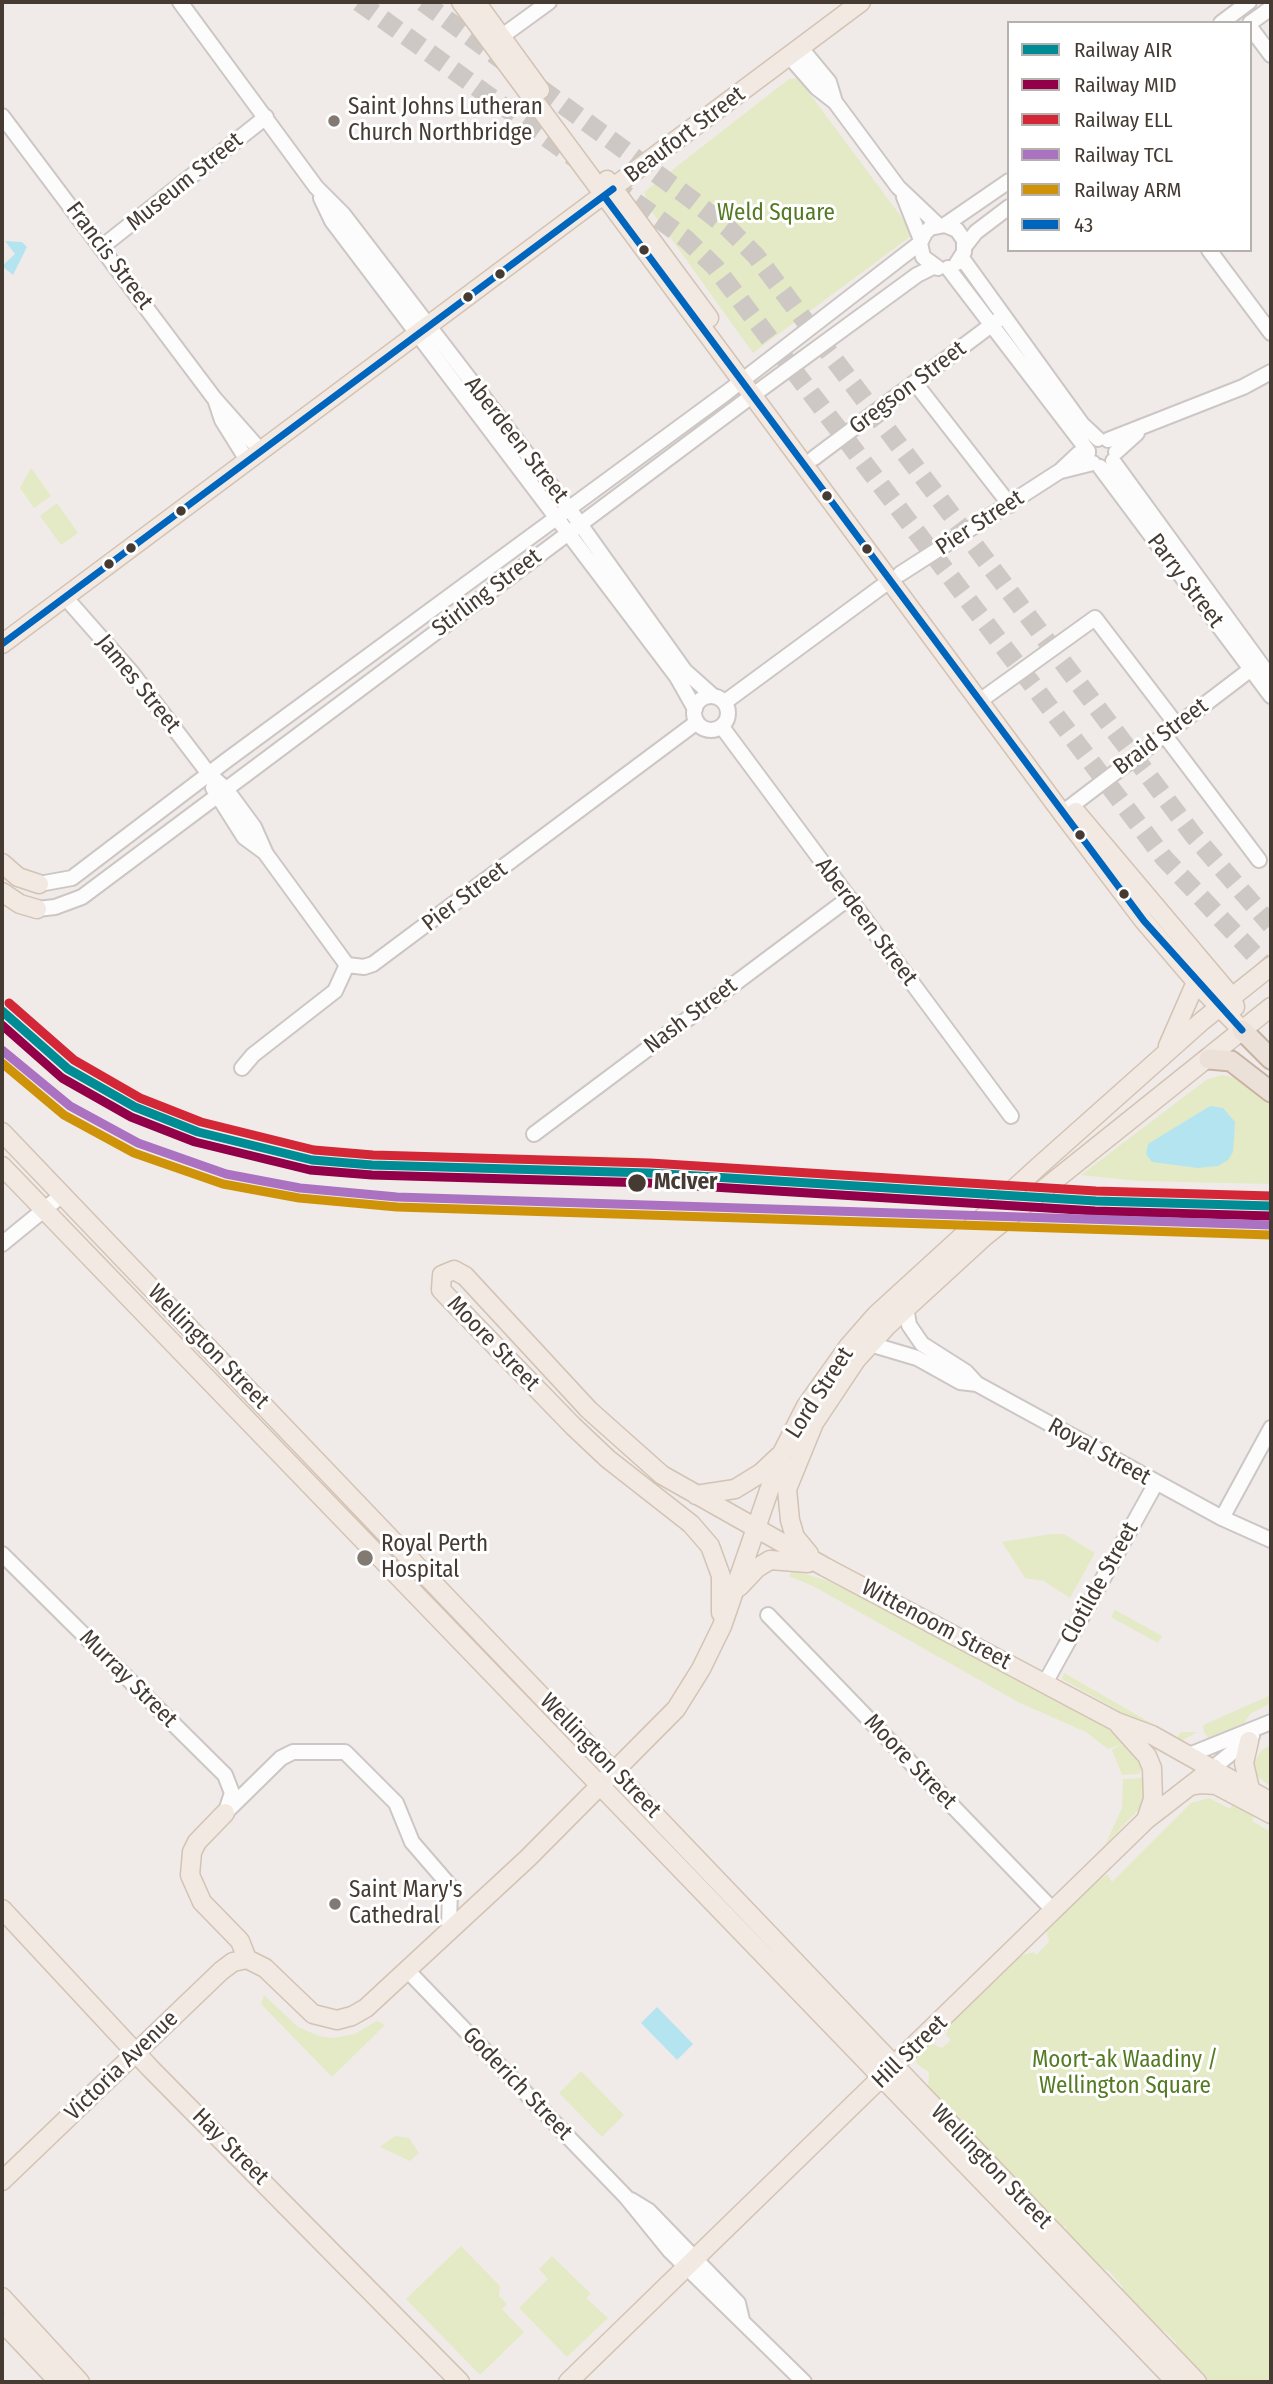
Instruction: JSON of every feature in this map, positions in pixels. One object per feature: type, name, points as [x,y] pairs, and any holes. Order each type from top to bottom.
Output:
[{"type":"highway","points":[[1242,1030],[1271,1059]]},
{"type":"highway","points":[[1209,1059],[1231,1061],[1271,1092]]},
{"type":"main road","points":[[461,2],[497,41],[985,696],[1144,921],[1196,982],[1225,1002]]},
{"type":"main road","points":[[476,2],[497,41]]},
{"type":"main road","name":"Beaufort Street","points":[[2,644],[609,193],[861,2]]},
{"type":"main road","points":[[752,384],[814,458],[896,577]]},
{"type":"main road","points":[[1067,809],[1225,1002],[1242,1030]]},
{"type":"main road","points":[[2,863],[18,877],[39,884]]},
{"type":"main road","points":[[2,892],[20,904],[37,909]]},
{"type":"main road","name":"Lord Street","points":[[247,1959],[265,1968],[313,2014],[328,2019],[345,2018],[366,2008],[528,1858],[676,1709],[701,1669],[722,1626],[782,1453],[806,1406],[848,1347],[876,1315],[1038,1167],[1225,1002],[1271,966]]},
{"type":"main road","points":[[1163,1056],[1196,982]]},
{"type":"main road","name":"Lord Street","points":[[825,1567],[805,1552],[795,1537],[787,1510],[787,1489],[814,1423],[835,1389],[870,1344],[984,1237],[1271,1007]]},
{"type":"main road","name":"Wellington Street","points":[[2,1132],[615,1772],[888,2072],[1176,2382]]},
{"type":"main road","name":"Wellington Street","points":[[2,1166],[600,1787],[1197,2382]]},
{"type":"main road","name":"Moore Street","points":[[722,1626],[720,1576],[710,1546],[691,1524],[608,1459],[573,1426],[440,1290],[442,1275],[454,1270],[465,1276],[522,1340],[623,1443],[662,1475],[756,1527]]},
{"type":"main road","points":[[696,1495],[735,1489],[761,1473],[782,1453]]},
{"type":"main road","name":"Wittenoom Street","points":[[756,1527],[825,1567],[1116,1722],[1152,1735],[1271,1802]]},
{"type":"main road","points":[[734,1592],[757,1568],[770,1560],[790,1559],[825,1567]]},
{"type":"main road","name":"Wittenoom Street","points":[[1116,1722],[1147,1756],[1152,1768],[1153,1799],[1146,1820]]},
{"type":"main road","points":[[1250,1789],[1244,1763],[1252,1735]]},
{"type":"main road","name":"Hill Street","points":[[568,2382],[1146,1820],[1213,1768]]},
{"type":"main road","points":[[1187,1788],[1201,1784],[1216,1785],[1271,1814]]},
{"type":"main road","points":[[225,1813],[197,1842],[192,1852],[190,1875],[202,1902],[240,1941],[247,1959]]},
{"type":"main road","name":"Hay Street","points":[[2,1909],[136,2052],[460,2382]]},
{"type":"main road","name":"Victoria Avenue","points":[[2,2181],[221,1971],[233,1962],[247,1959]]},
{"type":"main road","points":[[2,2297],[80,2382]]},
{"type":"main road","points":[[2,2322],[59,2382]]},
{"type":"street","name":"Aberdeen Street","points":[[180,2],[316,187],[332,221],[423,330],[564,514],[677,677],[696,716]]},
{"type":"street","points":[[497,41],[550,2]]},
{"type":"street","points":[[1224,21],[1243,6]]},
{"type":"street","points":[[1252,22],[1271,8]]},
{"type":"street","points":[[1252,28],[1271,55]]},
{"type":"street","points":[[795,52],[817,88],[835,102],[898,187],[941,225],[957,230],[963,252]]},
{"type":"street","name":"Francis Street","points":[[2,116],[103,246],[254,455]]},
{"type":"street","name":"Museum Street","points":[[103,246],[266,117]]},
{"type":"street","points":[[921,242],[930,228],[941,225],[1007,182]]},
{"type":"street","points":[[898,187],[921,242],[923,257],[940,267],[963,252],[976,232],[1007,209]]},
{"type":"street","name":"Stirling Street","points":[[37,909],[55,908],[82,897],[574,528],[921,242]]},
{"type":"street","name":"Parry Street","points":[[963,252],[997,321]]},
{"type":"street","points":[[1210,252],[1271,333]]},
{"type":"street","name":"Stirling Street","points":[[39,884],[72,878],[209,774],[564,514],[752,384],[917,275],[940,267]]},
{"type":"street","name":"Parry Street","points":[[940,267],[997,321],[1082,424],[1100,453],[1256,666],[1271,696]]},
{"type":"street","name":"Gregson Street","points":[[814,458],[997,321]]},
{"type":"street","name":"Pier Street","points":[[719,699],[896,577],[1060,471],[1078,454],[1100,453],[1146,425],[1242,387],[1271,372]]},
{"type":"street","points":[[915,383],[1010,505]]},
{"type":"street","name":"Aberdeen Street","points":[[574,528],[685,671],[719,699]]},
{"type":"street","name":"James Street","points":[[65,597],[132,673],[221,793],[254,827],[267,854],[347,965]]},
{"type":"street","points":[[985,696],[1094,618],[1176,724]]},
{"type":"street","name":"Parry Street","points":[[1256,666],[1271,678]]},
{"type":"street","name":"Braid Street","points":[[1067,809],[1163,733],[1256,666]]},
{"type":"street","points":[[719,699],[729,712],[722,727],[711,730],[696,716],[699,701],[719,699]]},
{"type":"street","name":"Pier Street","points":[[347,965],[363,967],[373,964],[696,716]]},
{"type":"street","name":"Aberdeen Street","points":[[722,727],[1011,1116]]},
{"type":"street","points":[[1163,733],[1259,860]]},
{"type":"street","points":[[126,837],[139,843],[163,828],[175,828]]},
{"type":"street","name":"Nash Street","points":[[534,1134],[849,898]]},
{"type":"street","points":[[242,1068],[253,1055],[335,991],[347,965]]},
{"type":"street","points":[[2,1244],[62,1195]]},
{"type":"street","name":"Royal Street","points":[[906,1308],[909,1325],[922,1344],[966,1372],[977,1384],[1156,1483],[1271,1540]]},
{"type":"street","name":"Royal Street","points":[[870,1344],[917,1358],[960,1382],[977,1384]]},
{"type":"street","points":[[1222,1518],[1271,1428]]},
{"type":"street","name":"Clotilde Street","points":[[1045,1683],[1156,1483]]},
{"type":"street","name":"Royal Street","points":[[1222,1518],[1244,1537],[1271,1551]]},
{"type":"street","name":"Murray Street","points":[[5,1563],[225,1775],[232,1793],[225,1813]]},
{"type":"street","name":"Moore Street","points":[[768,1615],[1053,1910]]},
{"type":"street","name":"Hill Street","points":[[1213,1768],[1271,1721]]},
{"type":"street","name":"Hill Street","points":[[1189,1755],[1252,1735]]},
{"type":"street","points":[[225,1813],[281,1758],[293,1752],[345,1752],[396,1803],[412,1842],[450,1886],[449,1929]]},
{"type":"street","name":"Goderich Street","points":[[407,1970],[627,2198],[649,2211],[691,2264],[738,2303],[742,2320],[804,2382]]},
{"type":"green space","name":"Weld Square","points":[[798,78],[914,234],[753,353],[650,209],[644,192],[789,79]]},
{"type":"green space","points":[[31,468],[51,496],[34,508],[20,488]]},
{"type":"green space","points":[[57,503],[78,533],[61,545],[40,516]]},
{"type":"green space","points":[[1222,1075],[1239,1079],[1271,1103],[1271,1184],[1138,1181],[1081,1175],[1206,1080]]},
{"type":"green space","points":[[560,1155],[641,1157],[634,1164],[566,1161]]},
{"type":"green space","points":[[1064,1534],[1095,1553],[1070,1598],[1044,1581],[1025,1578],[1002,1542]]},
{"type":"green space","points":[[792,1570],[828,1581],[880,1607],[1107,1728],[1132,1750],[1142,1769],[1139,1774],[1122,1775],[1112,1750],[1122,1744],[1108,1749],[1086,1732],[1020,1703],[815,1587],[789,1576]]},
{"type":"green space","points":[[1115,1610],[1162,1636],[1158,1643],[1111,1617]]},
{"type":"green space","points":[[1064,1673],[1177,1738],[1174,1742],[1062,1679]]},
{"type":"green space","points":[[1271,1695],[1271,1703],[1250,1714],[1236,1730],[1211,1741],[1204,1733],[1203,1725]]},
{"type":"green space","points":[[1181,1732],[1197,1732],[1180,1742],[1177,1738]]},
{"type":"green space","points":[[1271,1745],[1271,1787],[1255,1774],[1254,1762],[1262,1750]]},
{"type":"green space","points":[[1123,1779],[1145,1780],[1141,1807],[1105,1845],[1122,1808]]},
{"type":"green space","name":"Moort-ak Waadiny / Wellington Square","points":[[1209,1798],[1230,1809],[1234,1801],[1254,1812],[1252,1821],[1271,1832],[1271,2382],[1200,2382],[1171,2348],[1177,2343],[1165,2331],[1155,2328],[1119,2292],[1123,2287],[1109,2271],[1087,2261],[1066,2241],[1066,2226],[1056,2229],[928,2092],[929,2072],[917,2064],[915,2055],[928,2042],[942,2048],[951,2040],[946,2035],[950,2021],[1016,1957],[1034,1952],[1036,1955],[1049,1942],[1046,1929],[1055,1924],[1070,1905],[1107,1874],[1112,1882],[1191,1803]]},
{"type":"green space","points":[[264,1995],[298,2027],[319,2036],[333,2038],[354,2034],[377,2021],[385,2025],[332,2077],[261,2004]]},
{"type":"green space","points":[[581,2071],[624,2115],[602,2137],[559,2093]]},
{"type":"green space","points":[[395,2136],[409,2138],[419,2153],[410,2161],[380,2147]]},
{"type":"green space","points":[[461,2246],[500,2286],[499,2296],[507,2304],[502,2309],[524,2332],[480,2375],[406,2299]]},
{"type":"green space","points":[[552,2256],[591,2294],[586,2298],[608,2318],[567,2357],[519,2308],[548,2279],[539,2269]]},
{"type":"water","points":[[5,241],[22,242],[27,247],[13,275],[2,266],[15,254]]},
{"type":"water","points":[[1210,1106],[1223,1108],[1235,1122],[1233,1152],[1228,1160],[1218,1166],[1198,1168],[1152,1162],[1146,1154],[1148,1144]]},
{"type":"water","points":[[657,2007],[693,2044],[677,2060],[641,2023]]},
{"type":"tunnel","points":[[359,2],[576,159]]},
{"type":"tunnel","points":[[423,2],[691,199],[728,228],[756,256],[1194,836],[1271,925]]},
{"type":"tunnel","points":[[612,185],[686,239],[715,267],[1164,858],[1271,972]]},
{"type":"rail line","name":"ELL","points":[[9,1003],[74,1060],[140,1098],[201,1122],[314,1150],[373,1155],[650,1163],[1096,1191],[1271,1196]]},
{"type":"rail line","name":"AIR","points":[[2,1011],[68,1069],[135,1107],[198,1132],[312,1160],[372,1165],[649,1173],[1096,1201],[1271,1206]]},
{"type":"rail line","name":"MID","points":[[2,1025],[62,1078],[131,1117],[195,1142],[310,1170],[372,1175],[649,1183],[1095,1211],[1271,1216]]},
{"type":"rail line","name":"TCL","points":[[2,1050],[70,1106],[138,1143],[226,1174],[300,1188],[397,1197],[1271,1225]]},
{"type":"rail line","name":"ARM","points":[[2,1063],[64,1115],[134,1153],[223,1184],[299,1198],[397,1207],[1271,1235]]},
{"type":"transit line","name":"43","points":[[2,644],[613,189]]},
{"type":"transit line","name":"43","points":[[604,196],[1144,921],[1242,1030]]},
{"type":"place","name":"Saint Johns Lutheran Church Northbridge","points":[[334,121]]},
{"type":"place","name":"McIver","points":[[637,1183]]},
{"type":"place","name":"Royal Perth Hospital","points":[[365,1558]]},
{"type":"place","name":"Saint Mary's Cathedral","points":[[335,1904]]}]
